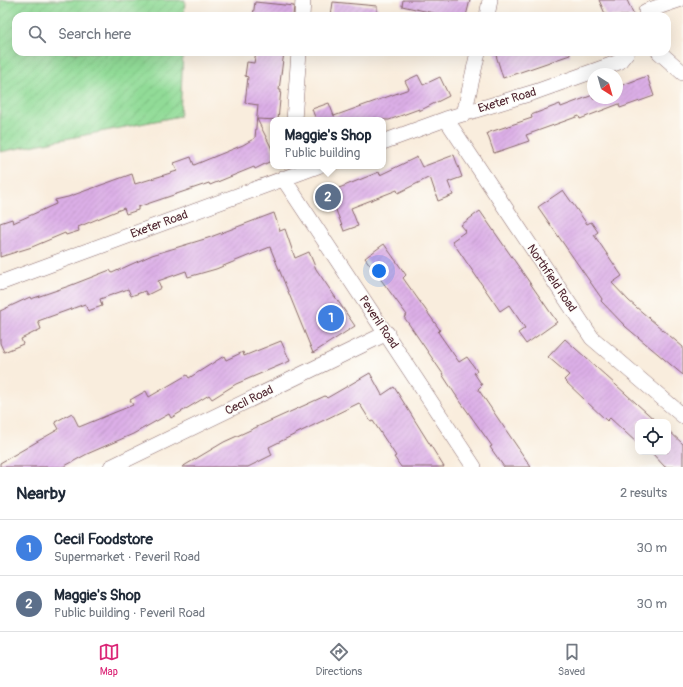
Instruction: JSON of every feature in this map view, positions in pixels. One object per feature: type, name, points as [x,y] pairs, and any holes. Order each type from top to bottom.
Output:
[{"type":"street","points":[[302,12],[303,0]]},
{"type":"street","points":[[488,12],[490,0]]},
{"type":"street","points":[[646,9],[679,0]]},
{"type":"street","points":[[294,117],[299,56]]},
{"type":"street","points":[[464,114],[477,56]]},
{"type":"street","name":"Exeter Road","points":[[386,141],[446,119],[535,92],[618,62],[623,56]]},
{"type":"street","points":[[664,56],[683,72]]},
{"type":"street","name":"Northfield Road","points":[[446,119],[592,338],[683,416]]},
{"type":"street","name":"Exeter Road","points":[[0,283],[288,174],[307,169]]},
{"type":"street","name":"Peveril Road","points":[[288,174],[387,333],[474,467]]},
{"type":"street","name":"Cecil Road","points":[[111,467],[387,333]]},
{"type":"green space","points":[[0,0],[185,0],[184,12],[12,12],[12,56],[183,56],[180,116],[0,152]]},
{"type":"building","points":[[403,0],[470,0],[467,12],[429,12],[402,6]]},
{"type":"building","points":[[599,0],[627,0],[632,12],[604,12]]},
{"type":"building","points":[[255,2],[294,6],[293,12],[254,12]]},
{"type":"building","points":[[333,2],[377,6],[377,12],[332,12]]},
{"type":"building","points":[[255,56],[283,56],[279,90],[281,90],[278,117],[270,117],[270,120],[257,119],[270,145],[270,162],[255,169],[254,167],[210,185],[209,183],[138,207],[138,210],[126,214],[124,208],[78,227],[79,231],[66,235],[65,233],[32,247],[0,257],[0,223],[12,219],[13,223],[56,204],[55,200],[68,197],[132,174],[135,184],[177,171],[174,163],[191,157],[194,165],[243,145],[255,138],[258,105],[245,103],[248,77],[245,76],[247,62],[254,63]]},
{"type":"building","points":[[496,56],[567,56],[503,78]]},
{"type":"building","points":[[418,75],[423,85],[440,77],[449,96],[419,111],[419,109],[389,120],[386,120],[386,117],[315,117],[312,109],[329,103],[334,116],[409,89],[405,81]]},
{"type":"building","points":[[647,76],[654,96],[620,108],[619,104],[623,104],[623,85]]},
{"type":"building","points":[[587,97],[587,104],[619,104],[580,119],[579,116],[526,135],[529,141],[494,153],[487,133],[532,118],[531,115],[560,104],[561,107]]},
{"type":"building","points":[[454,155],[462,177],[448,182],[453,195],[438,201],[430,177],[398,193],[397,190],[351,208],[358,226],[344,231],[329,192],[379,172],[380,175],[417,157],[422,167]]},
{"type":"building","points":[[563,190],[587,224],[591,222],[598,232],[594,235],[622,276],[612,283],[629,301],[683,347],[683,375],[626,327],[601,301],[602,299],[538,207]]},
{"type":"building","points":[[480,211],[557,322],[526,344],[518,333],[525,328],[509,305],[500,311],[452,241],[466,231],[461,225]]},
{"type":"building","points":[[274,213],[280,231],[285,229],[295,258],[309,252],[316,269],[355,326],[313,353],[270,247],[216,269],[188,277],[186,271],[158,281],[161,288],[147,295],[145,291],[131,296],[128,289],[100,299],[102,306],[88,311],[85,304],[38,321],[41,329],[21,339],[23,344],[4,352],[0,343],[0,311],[30,297],[31,299],[110,270],[112,273],[152,255],[208,238]]},
{"type":"building","points":[[384,244],[406,275],[403,278],[440,330],[438,332],[459,362],[467,357],[477,371],[474,373],[482,385],[478,389],[531,467],[504,467],[490,447],[492,446],[455,394],[404,317],[407,315],[365,258]]},
{"type":"building","points":[[565,339],[654,419],[635,419],[635,441],[610,418],[607,421],[564,380],[569,375],[548,357]]},
{"type":"building","points":[[281,341],[290,361],[236,384],[212,399],[209,395],[171,418],[169,414],[133,434],[87,454],[63,467],[0,467],[0,463],[59,429],[55,422],[72,413],[79,427],[133,405],[130,400],[146,391],[149,397],[187,375],[189,378],[224,356],[226,360],[243,352],[244,356]]},
{"type":"building","points":[[370,373],[382,395],[394,387],[444,467],[401,467],[394,457],[396,456],[359,403],[269,447],[272,455],[248,467],[182,467],[224,442],[325,396],[327,398]]},
{"type":"building","points":[[671,433],[683,444],[683,467],[665,467],[654,455],[671,455]]},
{"type":"place","name":"Maggie's Shop","points":[[328,197]]},
{"type":"place","name":"Cecil Foodstore","points":[[331,318]]}]
